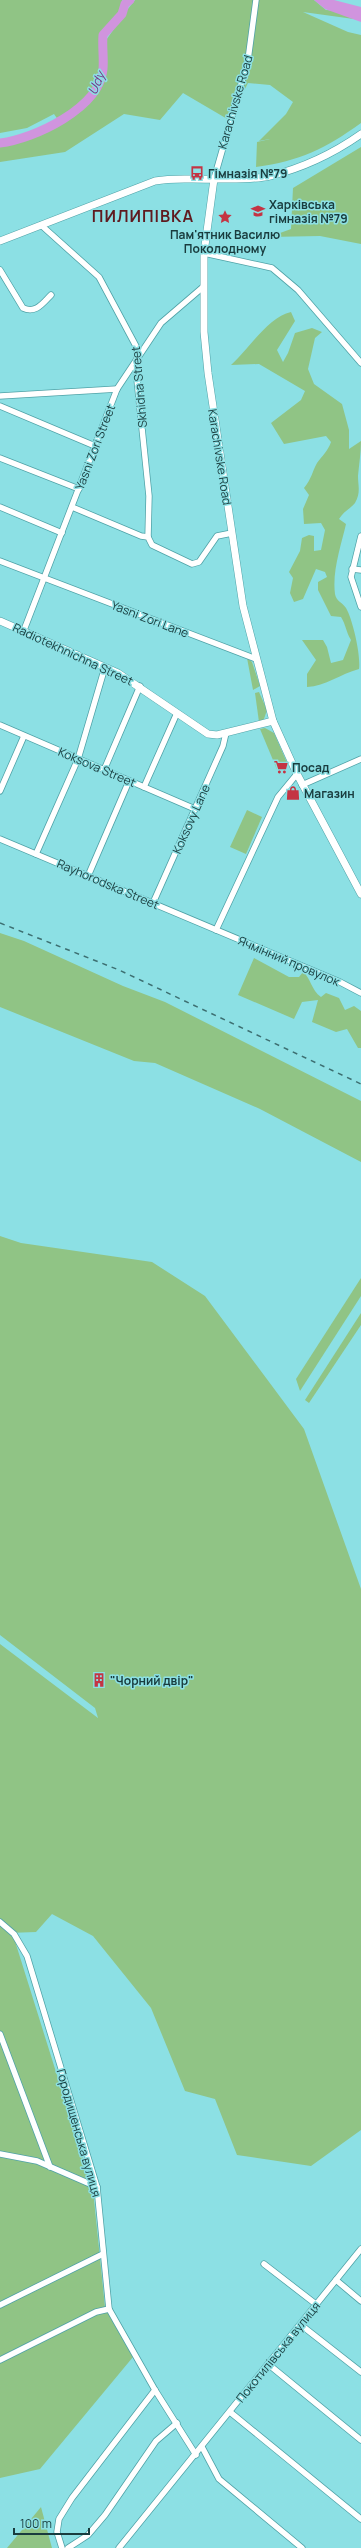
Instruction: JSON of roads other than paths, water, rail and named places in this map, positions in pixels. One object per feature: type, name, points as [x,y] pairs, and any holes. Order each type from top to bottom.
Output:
[{"type":"main road","points":[[0,241],[155,181],[175,177],[214,179],[269,176],[306,164],[343,146],[361,134]]},
{"type":"main road","name":"Karachivske Road","points":[[214,179],[204,253],[203,287],[208,373],[243,606],[273,721],[302,785],[361,894]]},
{"type":"main road","name":"Radiotekhnichna Street","points":[[0,621],[24,630],[105,667],[140,686],[208,734],[226,733],[273,721]]},
{"type":"street","name":"Karachivske Road","points":[[214,179],[248,60],[256,0]]},
{"type":"street","name":"Skhidna Street","points":[[41,224],[99,277],[135,340],[138,355],[136,370],[149,496],[148,537]]},
{"type":"street","points":[[204,253],[272,268],[298,290],[361,363]]},
{"type":"street","points":[[0,270],[24,308],[29,311],[36,310],[51,295]]},
{"type":"street","name":"Yasni Zori Street","points":[[24,630],[117,389],[138,355],[171,312],[203,287]]},
{"type":"street","points":[[0,396],[117,389]]},
{"type":"street","points":[[0,406],[95,446]]},
{"type":"street","points":[[0,458],[79,489]]},
{"type":"street","points":[[0,507],[62,532]]},
{"type":"street","points":[[72,507],[142,536],[148,537],[150,543],[158,548],[182,560],[196,564],[217,536],[232,533]]},
{"type":"street","points":[[361,536],[351,577],[361,607]]},
{"type":"street","name":"Yasni Zori Lane","points":[[0,561],[256,659]]},
{"type":"street","points":[[352,570],[361,570]]},
{"type":"street","points":[[36,854],[78,759],[105,667]]},
{"type":"street","points":[[104,770],[140,686]]},
{"type":"street","points":[[144,787],[177,713]]},
{"type":"street","name":"Koksova Street","points":[[0,725],[195,809]]},
{"type":"street","name":"Koksovy Lane","points":[[154,903],[223,746],[226,733]]},
{"type":"street","points":[[0,791],[24,736]]},
{"type":"street","points":[[302,785],[361,759]]},
{"type":"street","points":[[216,930],[278,797],[297,774]]},
{"type":"street","points":[[88,876],[129,781]]},
{"type":"street","name":"Rayhorodska Street","points":[[0,839],[216,930]]},
{"type":"street","name":"Ячмінний провулок","points":[[216,930],[361,993]]},
{"type":"street","name":"Городищенська вулиця","points":[[0,1922],[14,1934],[27,1956],[97,2187],[109,2309],[155,2390],[196,2454]]},
{"type":"street","points":[[0,2034],[20,2093],[50,2167]]},
{"type":"street","points":[[0,2154],[37,2161],[97,2187]]},
{"type":"street","name":"Покотилівська вулиця","points":[[120,2548],[361,2249]]},
{"type":"street","points":[[0,2305],[103,2254]]},
{"type":"street","points":[[264,2264],[317,2305]]},
{"type":"street","points":[[336,2280],[361,2301]]},
{"type":"street","points":[[0,2360],[96,2312],[109,2309]]},
{"type":"street","points":[[301,2324],[361,2372]]},
{"type":"street","points":[[268,2364],[361,2440]]},
{"type":"street","points":[[62,2548],[57,2532],[58,2519],[72,2498],[155,2390]]},
{"type":"street","points":[[230,2412],[361,2519]]},
{"type":"street","points":[[68,2548],[88,2535],[105,2515],[156,2442],[177,2424]]},
{"type":"street","points":[[202,2447],[219,2479],[302,2548]]},
{"type":"waterway","name":"Udy","points":[[0,143],[30,135],[47,128],[78,108],[90,96],[99,83],[103,69],[103,35],[122,14],[125,4],[130,0]]},
{"type":"railway","points":[[0,923],[119,970],[361,1084]]},
{"type":"place","name":"Гімназія №79","points":[[197,173]]},
{"type":"place","name":"Харківська гімназія №79","points":[[258,211]]},
{"type":"place","name":"Пам'ятник Василю Поколодному","points":[[225,217]]},
{"type":"place","name":"Посад","points":[[281,767]]},
{"type":"place","name":"Магазин","points":[[293,793]]},
{"type":"place","name":"\"Чорний двір\"","points":[[99,1680]]},
{"type":"district","name":"ПИЛИПІВКА","points":[[143,216]]}]
